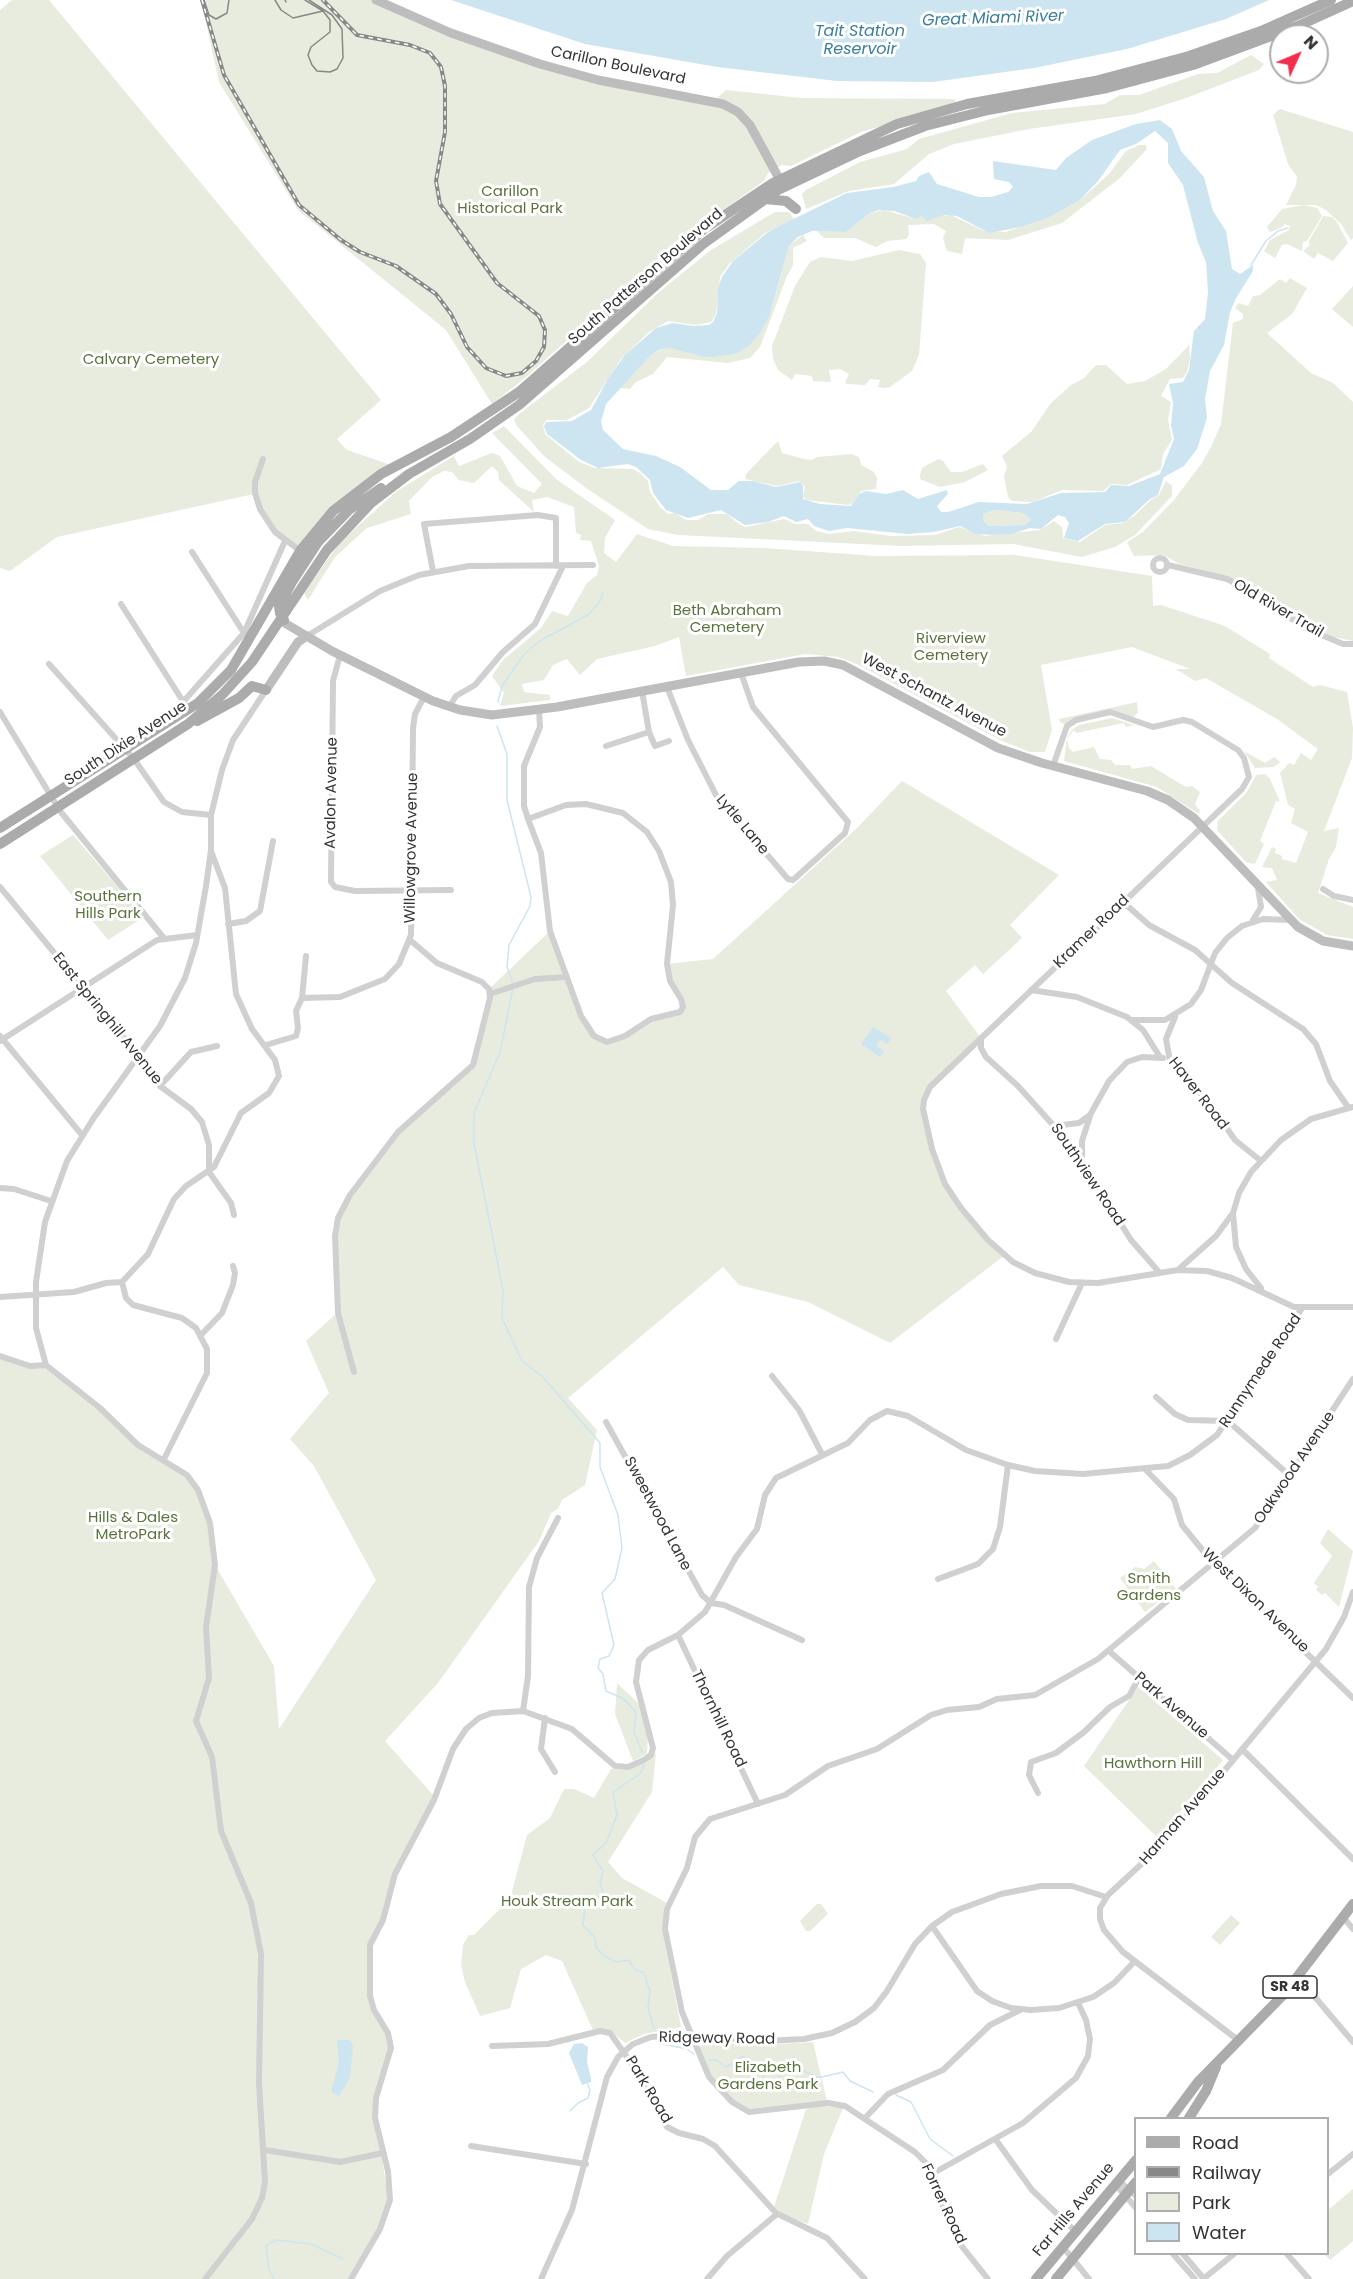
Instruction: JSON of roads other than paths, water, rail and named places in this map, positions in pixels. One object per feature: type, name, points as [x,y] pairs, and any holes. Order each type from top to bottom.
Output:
[{"type":"main road","name":"Carillon Boulevard","points":[[376,0],[451,33],[540,64],[598,80],[723,104],[738,112],[750,125],[782,183]]},
{"type":"main road","name":"South Patterson Boulevard","points":[[186,706],[220,682],[247,637],[333,511],[366,484],[451,437],[519,392],[704,229],[782,183],[897,124],[967,104],[1062,88],[1143,69],[1261,31],[1331,0]]},
{"type":"main road","name":"South Patterson Boulevard","points":[[256,656],[327,550],[355,519],[393,485],[519,405],[703,244],[782,183],[925,126],[988,110],[1107,88],[1193,65],[1298,26],[1353,1]]},
{"type":"main road","points":[[764,199],[786,201],[796,209]]},
{"type":"main road","points":[[282,620],[279,606],[304,553],[349,510],[380,488],[393,485]]},
{"type":"main road","name":"West Schantz Avenue","points":[[265,613],[282,620],[339,655],[424,696],[449,707],[492,715],[539,710],[812,660],[843,665],[990,745],[1053,766],[1158,795],[1187,812],[1291,921],[1315,938],[1353,946]]},
{"type":"main road","points":[[189,724],[224,708],[252,686],[266,690],[298,642],[307,636]]},
{"type":"main road","name":"South Dixie Avenue","points":[[0,844],[189,724],[222,695],[256,656]]},
{"type":"main road","name":"South Dixie Avenue","points":[[0,828],[124,751],[174,718],[186,706]]},
{"type":"main road","name":"SR 48","points":[[1173,2117],[1198,2082],[1298,1977],[1350,1911]]},
{"type":"main road","name":"SR 48","points":[[1190,2117],[1206,2091],[1217,2064]]},
{"type":"main road","name":"Far Hills Avenue","points":[[1036,2279],[1134,2162]]},
{"type":"main road","name":"Far Hills Avenue","points":[[1056,2279],[1131,2191]]},
{"type":"street","points":[[263,459],[258,469],[255,494],[266,519],[285,541],[304,553]]},
{"type":"street","points":[[433,571],[424,524],[522,519],[538,515],[556,518],[559,566],[535,624],[503,652],[475,685],[456,696],[449,707]]},
{"type":"street","points":[[247,637],[285,541]]},
{"type":"street","points":[[192,552],[247,637]]},
{"type":"street","points":[[307,636],[380,591],[412,577],[433,571],[469,566],[593,565]]},
{"type":"street","name":"Old River Trail","points":[[1168,566],[1227,579],[1255,593],[1305,628],[1343,644],[1353,644]]},
{"type":"street","points":[[121,604],[186,706]]},
{"type":"street","name":"Avalon Avenue","points":[[339,655],[333,681],[331,882],[335,887],[346,890],[411,890]]},
{"type":"street","points":[[49,664],[124,751],[134,759],[167,805],[182,812],[211,815]]},
{"type":"street","name":"Lytle Lane","points":[[667,687],[709,783],[788,879],[796,878],[845,833],[848,821],[753,706],[741,673]]},
{"type":"street","points":[[205,2279],[259,2208],[266,2182],[260,2083],[261,1954],[251,1903],[221,1831],[212,1757],[196,1721],[209,1678],[206,1627],[215,1565],[213,1539],[207,1513],[194,1483],[180,1469],[138,1445],[100,1408],[46,1365],[36,1328],[36,1293],[40,1244],[51,1201],[67,1161],[82,1135],[140,1057],[177,995],[197,935],[211,850],[211,815],[228,750],[266,690]]},
{"type":"street","points":[[642,691],[649,732],[655,746],[669,741]]},
{"type":"street","name":"Willowgrove Avenue","points":[[302,999],[340,997],[385,979],[399,964],[410,939],[414,720],[424,696]]},
{"type":"street","points":[[528,819],[566,805],[586,804],[623,813],[647,832],[659,851],[670,882],[673,905],[666,964],[670,981],[681,999],[683,1008],[680,1012],[651,1019],[621,1038],[602,1041],[588,1028],[549,925],[541,853],[528,819],[522,780],[527,754],[540,727],[539,710]]},
{"type":"street","points":[[0,712],[58,807],[164,937]]},
{"type":"street","name":"Kramer Road","points":[[1053,766],[1064,730],[1076,720],[1110,712],[1153,727],[1183,720],[1192,722],[1238,750],[1249,772],[1242,789],[937,1079],[924,1100],[928,1133],[945,1184],[974,1225],[1013,1262],[1035,1273],[1082,1283]]},
{"type":"street","points":[[606,746],[649,732]]},
{"type":"street","points":[[228,924],[246,921],[260,911],[273,841]]},
{"type":"street","points":[[0,1297],[74,1292],[106,1283],[122,1282],[148,1254],[174,1199],[186,1186],[209,1172],[220,1157],[241,1113],[269,1093],[278,1081],[278,1065],[266,1045],[252,1029],[236,994],[225,888],[211,850]]},
{"type":"street","points":[[1133,1020],[1153,1021],[1176,1015],[1197,997],[1210,963],[1227,938],[1258,914],[1262,902],[1254,881]]},
{"type":"street","name":"East Springhill Avenue","points":[[0,887],[140,1057],[160,1086],[188,1106],[202,1122],[209,1144],[209,1172]]},
{"type":"street","points":[[1323,889],[1334,896],[1353,900]]},
{"type":"street","points":[[411,890],[451,890]]},
{"type":"street","points":[[1124,902],[1149,925],[1183,942],[1247,993],[1294,1022],[1310,1036],[1320,1052],[1330,1081],[1351,1107],[1324,1114],[1303,1124],[1261,1161],[1244,1182],[1233,1213],[1208,1246],[1178,1270]]},
{"type":"street","points":[[1250,922],[1266,918],[1291,921]]},
{"type":"street","points":[[82,1135],[1,1039],[164,937],[197,935]]},
{"type":"street","points":[[354,1372],[338,1313],[335,1236],[338,1218],[350,1195],[398,1132],[473,1065],[490,994],[482,982],[437,963],[410,939]]},
{"type":"street","points":[[266,1045],[296,1036],[297,1006],[302,999],[306,956]]},
{"type":"street","points":[[490,994],[528,981],[567,977]]},
{"type":"street","name":"Haver Road","points":[[1031,990],[1092,1002],[1133,1020],[1143,1030],[1160,1057]]},
{"type":"street","name":"Haver Road","points":[[1176,1015],[1166,1039],[1169,1060],[1210,1104],[1235,1140],[1261,1161]]},
{"type":"street","points":[[981,1038],[981,1048],[986,1057]]},
{"type":"street","points":[[160,1086],[191,1052],[217,1046]]},
{"type":"street","points":[[965,1053],[986,1057]]},
{"type":"street","name":"Southview Road","points":[[986,1057],[1018,1086],[1054,1126],[1082,1162],[1120,1224],[1159,1272]]},
{"type":"street","points":[[1082,1162],[1082,1141],[1090,1115],[1108,1081],[1121,1066],[1142,1057],[1160,1057],[1169,1060]]},
{"type":"street","points":[[1054,1126],[1079,1123],[1090,1115]]},
{"type":"street","points":[[209,1172],[231,1203],[234,1215]]},
{"type":"street","points":[[1,1187],[51,1201]]},
{"type":"street","points":[[1233,1213],[1233,1235],[1238,1253],[1247,1271],[1264,1291]]},
{"type":"street","points":[[201,1335],[217,1320],[226,1304],[235,1273],[233,1266]]},
{"type":"street","points":[[1056,1339],[1082,1283],[1114,1282],[1159,1272],[1178,1270],[1219,1274],[1302,1308],[1353,1307]]},
{"type":"street","points":[[122,1282],[126,1298],[133,1305],[182,1318],[201,1335],[207,1349],[208,1368],[164,1459]]},
{"type":"street","name":"Runnymede Road","points":[[351,2279],[367,2255],[389,2206],[388,2171],[376,2127],[375,2108],[391,2048],[387,2032],[374,2010],[370,1996],[370,1945],[383,1920],[395,1874],[434,1800],[443,1770],[457,1741],[472,1723],[497,1711],[523,1711],[572,1729],[616,1767],[628,1767],[649,1757],[652,1752],[652,1738],[638,1688],[637,1668],[648,1650],[678,1635],[703,1615],[736,1557],[757,1529],[765,1495],[772,1482],[822,1454],[851,1441],[875,1416],[893,1411],[908,1416],[957,1446],[1008,1465],[1070,1475],[1146,1470],[1168,1466],[1212,1440],[1228,1421],[1302,1308]]},
{"type":"street","points":[[0,1356],[30,1366],[46,1365]]},
{"type":"street","points":[[772,1376],[799,1410],[822,1454]]},
{"type":"street","name":"Oakwood Avenue","points":[[689,2036],[679,2003],[666,1937],[667,1909],[684,1874],[695,1836],[700,1828],[713,1817],[785,1794],[828,1766],[877,1749],[931,1715],[947,1710],[979,1707],[998,1699],[1041,1693],[1108,1651],[1262,1521],[1353,1379]]},
{"type":"street","points":[[1156,1397],[1175,1414],[1188,1420],[1228,1421],[1290,1476]]},
{"type":"street","name":"Sweetwood Lane","points":[[606,1422],[702,1595],[711,1603]]},
{"type":"street","points":[[938,1579],[978,1564],[993,1549],[999,1530],[1008,1465]]},
{"type":"street","name":"West Dixon Avenue","points":[[1146,1470],[1171,1494],[1177,1505],[1182,1525],[1213,1563],[1353,1698]]},
{"type":"street","points":[[523,1711],[528,1676],[529,1587],[542,1548],[558,1518]]},
{"type":"street","name":"Harman Avenue","points":[[1106,1897],[1154,1854],[1316,1661],[1330,1642],[1353,1592]]},
{"type":"street","points":[[711,1603],[724,1605],[802,1640]]},
{"type":"street","points":[[1346,1611],[1353,1617]]},
{"type":"street","name":"Thornhill Road","points":[[678,1635],[758,1804]]},
{"type":"street","name":"Park Avenue","points":[[1108,1651],[1233,1760]]},
{"type":"street","points":[[1038,1793],[1029,1775],[1031,1762],[1056,1753],[1084,1732],[1110,1707],[1129,1696],[1139,1678]]},
{"type":"street","points":[[545,1718],[541,1749],[555,1772]]},
{"type":"street","points":[[1242,1749],[1353,1859]]},
{"type":"street","name":"Ridgeway Road","points":[[541,2279],[568,2221],[586,2164],[603,2087],[612,2066],[624,2051],[641,2040],[651,2037],[689,2036],[766,2041],[804,2039],[843,2029],[865,2016],[879,2002],[915,1944],[932,1926],[961,1908],[1021,1889],[1072,1886],[1106,1897]]},
{"type":"street","points":[[1106,1897],[1100,1913],[1101,1924],[1109,1936],[1134,1962],[1238,2040]]},
{"type":"street","points":[[1350,1911],[1353,1929]]},
{"type":"street","points":[[932,1926],[977,1991],[1001,2005],[1020,2010],[1050,2009],[1078,2003],[1106,1990],[1134,1962]]},
{"type":"street","points":[[1298,1977],[1353,2042]]},
{"type":"street","points":[[930,2175],[996,2140],[1047,2105],[1081,2071],[1088,2056],[1090,2039],[1086,2020],[1078,2003]]},
{"type":"street","points":[[865,2118],[888,2094],[943,2070],[990,2025],[1020,2010]]},
{"type":"street","name":"Park Road","points":[[492,2046],[548,2044],[605,2031],[613,2036],[624,2051],[667,2127],[679,2133],[703,2139],[716,2146],[777,2214],[826,2238],[865,2279]]},
{"type":"street","name":"Forrer Road","points":[[689,2036],[709,2077],[732,2102],[744,2110],[759,2112],[828,2103],[845,2106],[915,2152],[930,2175],[956,2239],[988,2279]]},
{"type":"street","points":[[996,2140],[1032,2190],[1075,2231]]},
{"type":"street","points":[[471,2146],[586,2164]]},
{"type":"street","points":[[265,2150],[340,2162],[383,2153]]},
{"type":"street","points":[[1329,2174],[1353,2154]]},
{"type":"street","points":[[1117,2182],[1131,2191]]},
{"type":"street","points":[[707,2279],[727,2256],[777,2214]]},
{"type":"street","points":[[1063,2246],[1089,2279]]},
{"type":"street","points":[[1175,2255],[1195,2279]]},
{"type":"street","points":[[1185,2255],[1204,2279],[1232,2255]]},
{"type":"street","points":[[1289,2255],[1309,2279]]},
{"type":"water","name":"Tait Station Reservoir","points":[[451,0],[1269,0],[1226,19],[1127,49],[1034,68],[933,82],[837,81],[717,67],[585,44]]},
{"type":"water","points":[[1160,120],[1172,129],[1181,151],[1204,177],[1213,211],[1226,231],[1232,269],[1240,274],[1253,265],[1253,271],[1236,298],[1230,312],[1224,345],[1210,371],[1205,399],[1207,418],[1197,449],[1184,466],[1164,477],[1158,495],[1150,499],[1125,522],[1105,524],[1078,541],[1064,538],[1069,523],[1065,517],[1058,515],[1041,529],[1030,528],[1012,534],[993,535],[976,534],[960,526],[934,532],[907,534],[847,528],[829,531],[814,526],[808,519],[796,522],[784,516],[768,522],[745,525],[721,510],[688,518],[666,510],[653,493],[650,480],[636,467],[628,464],[598,468],[581,460],[547,434],[544,426],[546,422],[572,421],[591,410],[609,377],[625,355],[656,328],[673,323],[694,326],[709,325],[713,322],[717,313],[718,288],[722,277],[733,261],[768,232],[783,224],[847,193],[893,187],[916,181],[919,176],[929,172],[937,184],[979,197],[991,197],[1008,192],[1013,187],[1009,182],[994,179],[993,161],[1056,170],[1066,158],[1092,140],[1136,124]],"holes":[[[1155,131],[1168,143],[1168,163],[1183,185],[1198,243],[1206,262],[1208,292],[1205,319],[1194,331],[1189,370],[1183,382],[1169,384],[1173,403],[1171,426],[1174,439],[1160,474],[1129,486],[1111,485],[1105,492],[1061,493],[1027,504],[979,502],[948,512],[941,512],[937,506],[948,494],[947,490],[918,499],[903,490],[886,494],[866,491],[859,494],[851,506],[820,504],[803,499],[803,486],[800,482],[776,487],[753,481],[739,481],[728,490],[711,490],[680,467],[656,456],[623,449],[603,430],[601,422],[606,404],[651,355],[661,349],[671,348],[700,356],[714,357],[736,354],[748,347],[758,336],[769,317],[789,246],[798,237],[812,231],[846,232],[870,213],[879,210],[894,211],[916,219],[922,215],[926,221],[945,215],[957,216],[989,233],[1021,227],[1048,218],[1080,200],[1098,181],[1120,150],[1136,144]],[[995,510],[1023,513],[1031,520],[1024,525],[988,526],[983,520],[983,514]]]},
{"type":"water","points":[[873,1027],[891,1038],[887,1044],[880,1040],[876,1045],[884,1051],[880,1057],[861,1044]]},
{"type":"water","points":[[337,2040],[350,2040],[353,2046],[350,2078],[339,2096],[331,2092],[339,2063]]},
{"type":"water","points":[[582,2043],[588,2047],[587,2062],[591,2082],[582,2085],[569,2053],[574,2044]]},
{"type":"waterway","points":[[1251,265],[1266,241],[1278,231],[1288,228]]},
{"type":"waterway","points":[[498,702],[502,686],[525,653],[543,639],[588,615],[600,601],[603,592]]},
{"type":"waterway","points":[[497,726],[507,754],[507,800],[531,897],[530,906],[509,945],[507,967],[513,983]]},
{"type":"waterway","points":[[513,988],[500,1052],[474,1113],[474,1144],[503,1290],[502,1318],[522,1361],[542,1376],[600,1443],[600,1467],[618,1515],[622,1548],[615,1579],[602,1593],[614,1645],[609,1656],[600,1659],[598,1668],[603,1674],[606,1691],[624,1699],[636,1712],[634,1732],[642,1752]]},
{"type":"waterway","points":[[644,1764],[641,1773],[613,1792],[617,1815],[606,1843],[593,1855],[603,1871],[600,1882],[604,1897],[600,1904],[585,1907],[583,1925],[595,1938],[596,1947],[604,1956],[616,1962],[629,1960],[634,1969],[644,1973],[650,1992],[648,2007],[654,2029]]},
{"type":"waterway","points":[[658,2043],[687,2049],[694,2054]]},
{"type":"waterway","points":[[709,2060],[716,2060],[726,2067],[744,2056],[748,2067],[752,2069],[765,2061],[767,2065],[762,2082],[768,2085],[777,2080],[783,2070],[804,2071],[818,2078],[843,2072],[850,2081],[873,2092]]},
{"type":"waterway","points":[[570,2111],[578,2103],[588,2098],[590,2090],[587,2083]]},
{"type":"waterway","points":[[896,2095],[911,2102],[930,2139],[953,2156]]},
{"type":"waterway","points":[[274,2279],[269,2270],[266,2246],[276,2240],[311,2244],[343,2259]]},
{"type":"tram line","points":[[204,0],[209,15],[216,19],[227,13],[229,0]]},
{"type":"tram line","points":[[275,0],[281,10],[293,18],[323,11]]},
{"type":"tram line","points":[[305,0],[323,11],[330,20],[330,32],[311,47],[308,55],[317,71],[330,72],[337,69],[343,58],[342,29],[332,15],[309,0]]},
{"type":"railway","points":[[202,0],[224,75],[299,205],[341,240],[360,252],[396,266],[436,294],[451,314],[467,347],[486,368],[506,376],[522,373],[536,361],[544,347],[545,330],[539,316],[497,283],[440,204],[436,181],[445,132],[445,86],[441,67],[430,53],[410,45],[357,35],[323,0]]},
{"type":"water label","name":"Great Miami River","points":[[993,19]]},
{"type":"park label","name":"Carillon Historical Park","points":[[510,200]]},
{"type":"park label","name":"Calvary Cemetery","points":[[151,360]]},
{"type":"park label","name":"Beth Abraham Cemetery","points":[[727,620]]},
{"type":"park label","name":"Riverview Cemetery","points":[[951,648]]},
{"type":"park label","name":"Southern Hills Park","points":[[108,906]]},
{"type":"park label","name":"Hills & Dales MetroPark","points":[[133,1526]]},
{"type":"park label","name":"Smith Gardens","points":[[1149,1588]]},
{"type":"park label","name":"Hawthorn Hill","points":[[1153,1764]]},
{"type":"park label","name":"Houk Stream Park","points":[[567,1902]]},
{"type":"park label","name":"Elizabeth Gardens Park","points":[[768,2076]]}]
